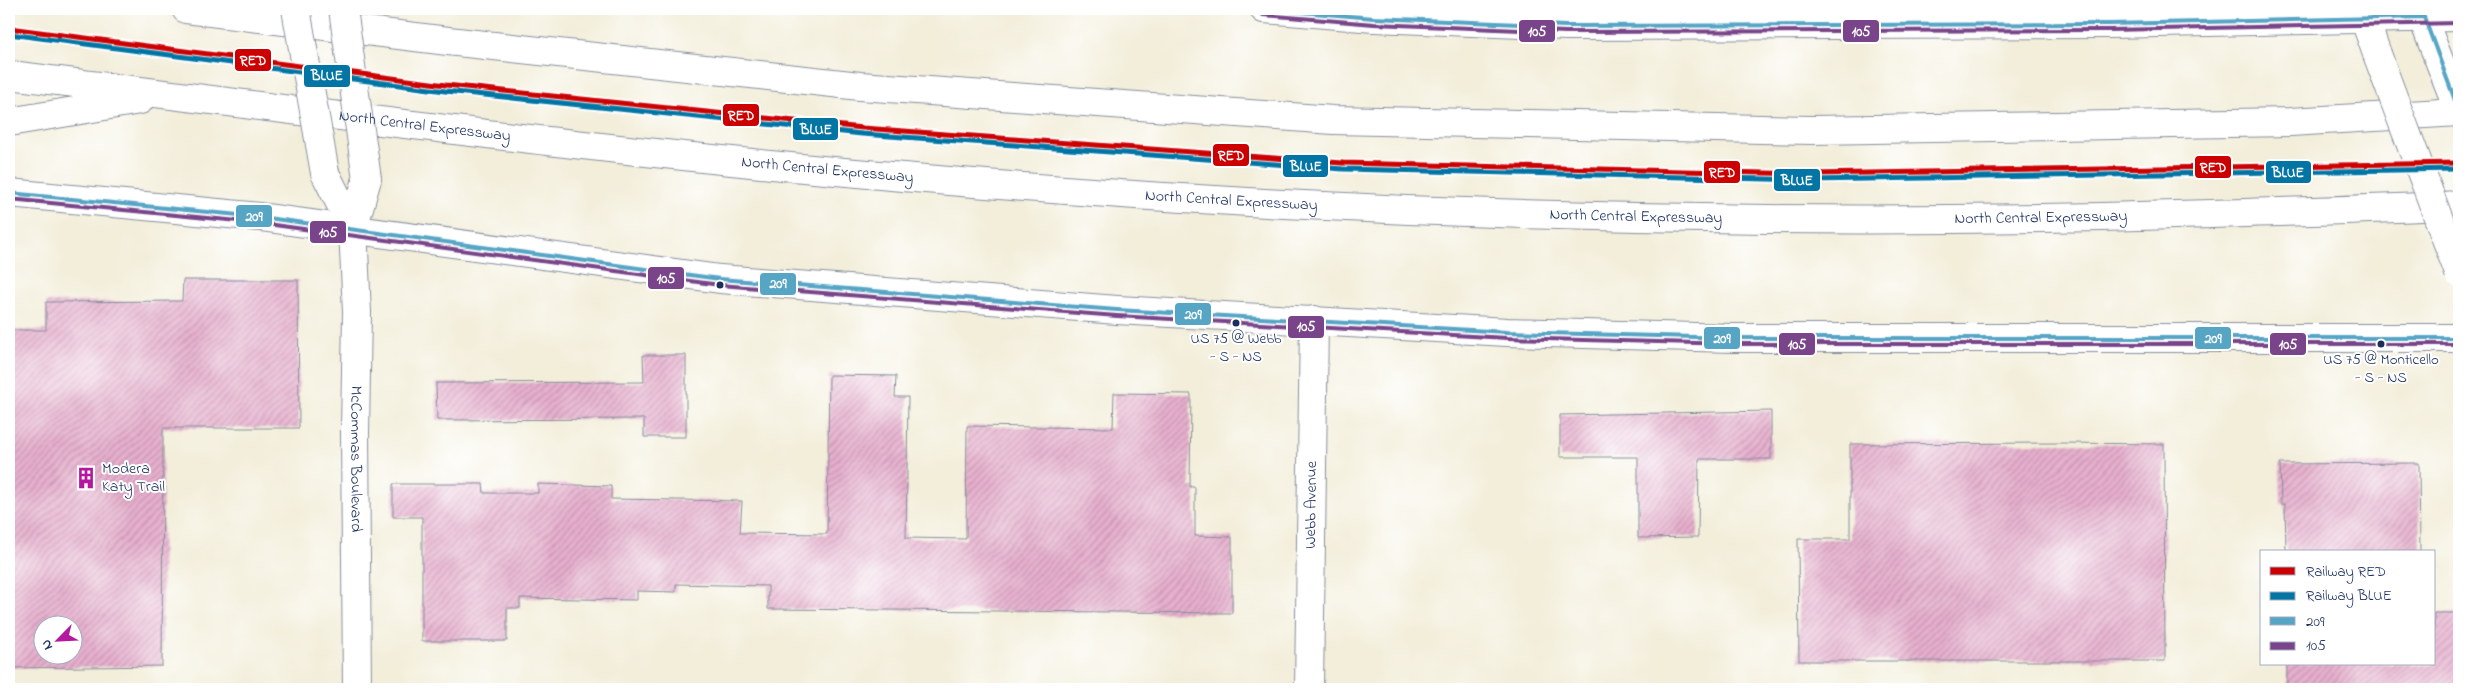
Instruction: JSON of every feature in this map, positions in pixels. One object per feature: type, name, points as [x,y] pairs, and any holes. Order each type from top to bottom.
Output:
[{"type":"main road","points":[[186,9],[458,42],[860,86],[1334,120],[1812,130],[2290,122],[2459,111],[2421,13]]},
{"type":"main road","name":"McCommas Boulevard","points":[[296,9],[325,173],[353,229]]},
{"type":"main road","name":"McCommas Boulevard","points":[[343,9],[367,179],[353,229],[357,312],[354,431],[357,689]]},
{"type":"main road","points":[[1264,9],[1374,18],[1566,26],[2109,24],[2421,13],[2459,17]]},
{"type":"main road","points":[[2362,14],[2459,273]]},
{"type":"main road","name":"North Central Expressway","points":[[9,75],[635,151],[869,174],[1118,194],[1365,208],[1712,219],[1950,219],[2069,218],[2419,208],[2459,205]]},
{"type":"main road","points":[[9,122],[172,95]]},
{"type":"main road","points":[[9,193],[260,217],[720,279],[1108,309],[1507,332],[1724,338],[2459,338]]},
{"type":"main road","points":[[2419,208],[2459,223]]},
{"type":"main road","name":"Webb Avenue","points":[[1309,689],[1314,320]]},
{"type":"building","name":"Modera Katy Trail","points":[[183,280],[298,280],[299,428],[163,428],[162,666],[9,668],[9,330],[46,330],[46,302],[182,301]]},
{"type":"building","points":[[643,355],[686,355],[686,437],[644,437],[644,419],[437,420],[436,383],[644,382]]},
{"type":"building","points":[[829,375],[896,376],[895,397],[908,397],[906,538],[966,539],[967,426],[1113,428],[1114,393],[1191,394],[1190,487],[1195,487],[1195,536],[1232,537],[1232,613],[768,609],[768,586],[676,584],[676,592],[637,591],[637,600],[520,598],[520,608],[507,608],[507,641],[422,641],[422,517],[393,517],[393,484],[483,484],[484,493],[538,493],[538,484],[611,486],[611,499],[742,501],[740,533],[827,534]]},
{"type":"building","points":[[1771,411],[1771,459],[1699,459],[1698,537],[1638,538],[1638,457],[1560,457],[1560,415]]},
{"type":"building","points":[[1850,444],[2164,444],[2165,661],[1799,661],[1798,539],[1850,539]]},
{"type":"building","points":[[2419,463],[2420,550],[2286,550],[2285,504],[2281,504],[2280,464]]},
{"type":"building","points":[[2436,613],[2459,613],[2459,689],[2287,689],[2287,666],[2436,666]]},
{"type":"rail line","name":"RED","points":[[9,28],[446,85],[863,128],[1343,163],[1810,174],[2459,163]]},
{"type":"rail line","name":"BLUE","points":[[9,34],[445,91],[862,134],[1343,169],[1810,180],[2459,169]]},
{"type":"transit line","name":"209","points":[[1264,9],[1374,18],[1566,26],[2109,24],[2424,17],[2459,111]]},
{"type":"transit line","name":"105","points":[[1263,15],[1374,24],[1566,32],[2109,30],[2459,23]]},
{"type":"transit line","name":"209","points":[[9,193],[260,217],[720,279],[1117,310],[1507,332],[1733,338],[2459,338]]},
{"type":"transit line","name":"105","points":[[9,199],[259,223],[720,285],[1117,316],[1507,338],[1733,344],[2459,344]]},
{"type":"place","name":"US 75 @ Webb - S - NS","points":[[1236,323]]},
{"type":"place","name":"US 75 @ Monticello - S - NS","points":[[2381,344]]},
{"type":"place","name":"Modera Katy Trail","points":[[86,478]]}]
